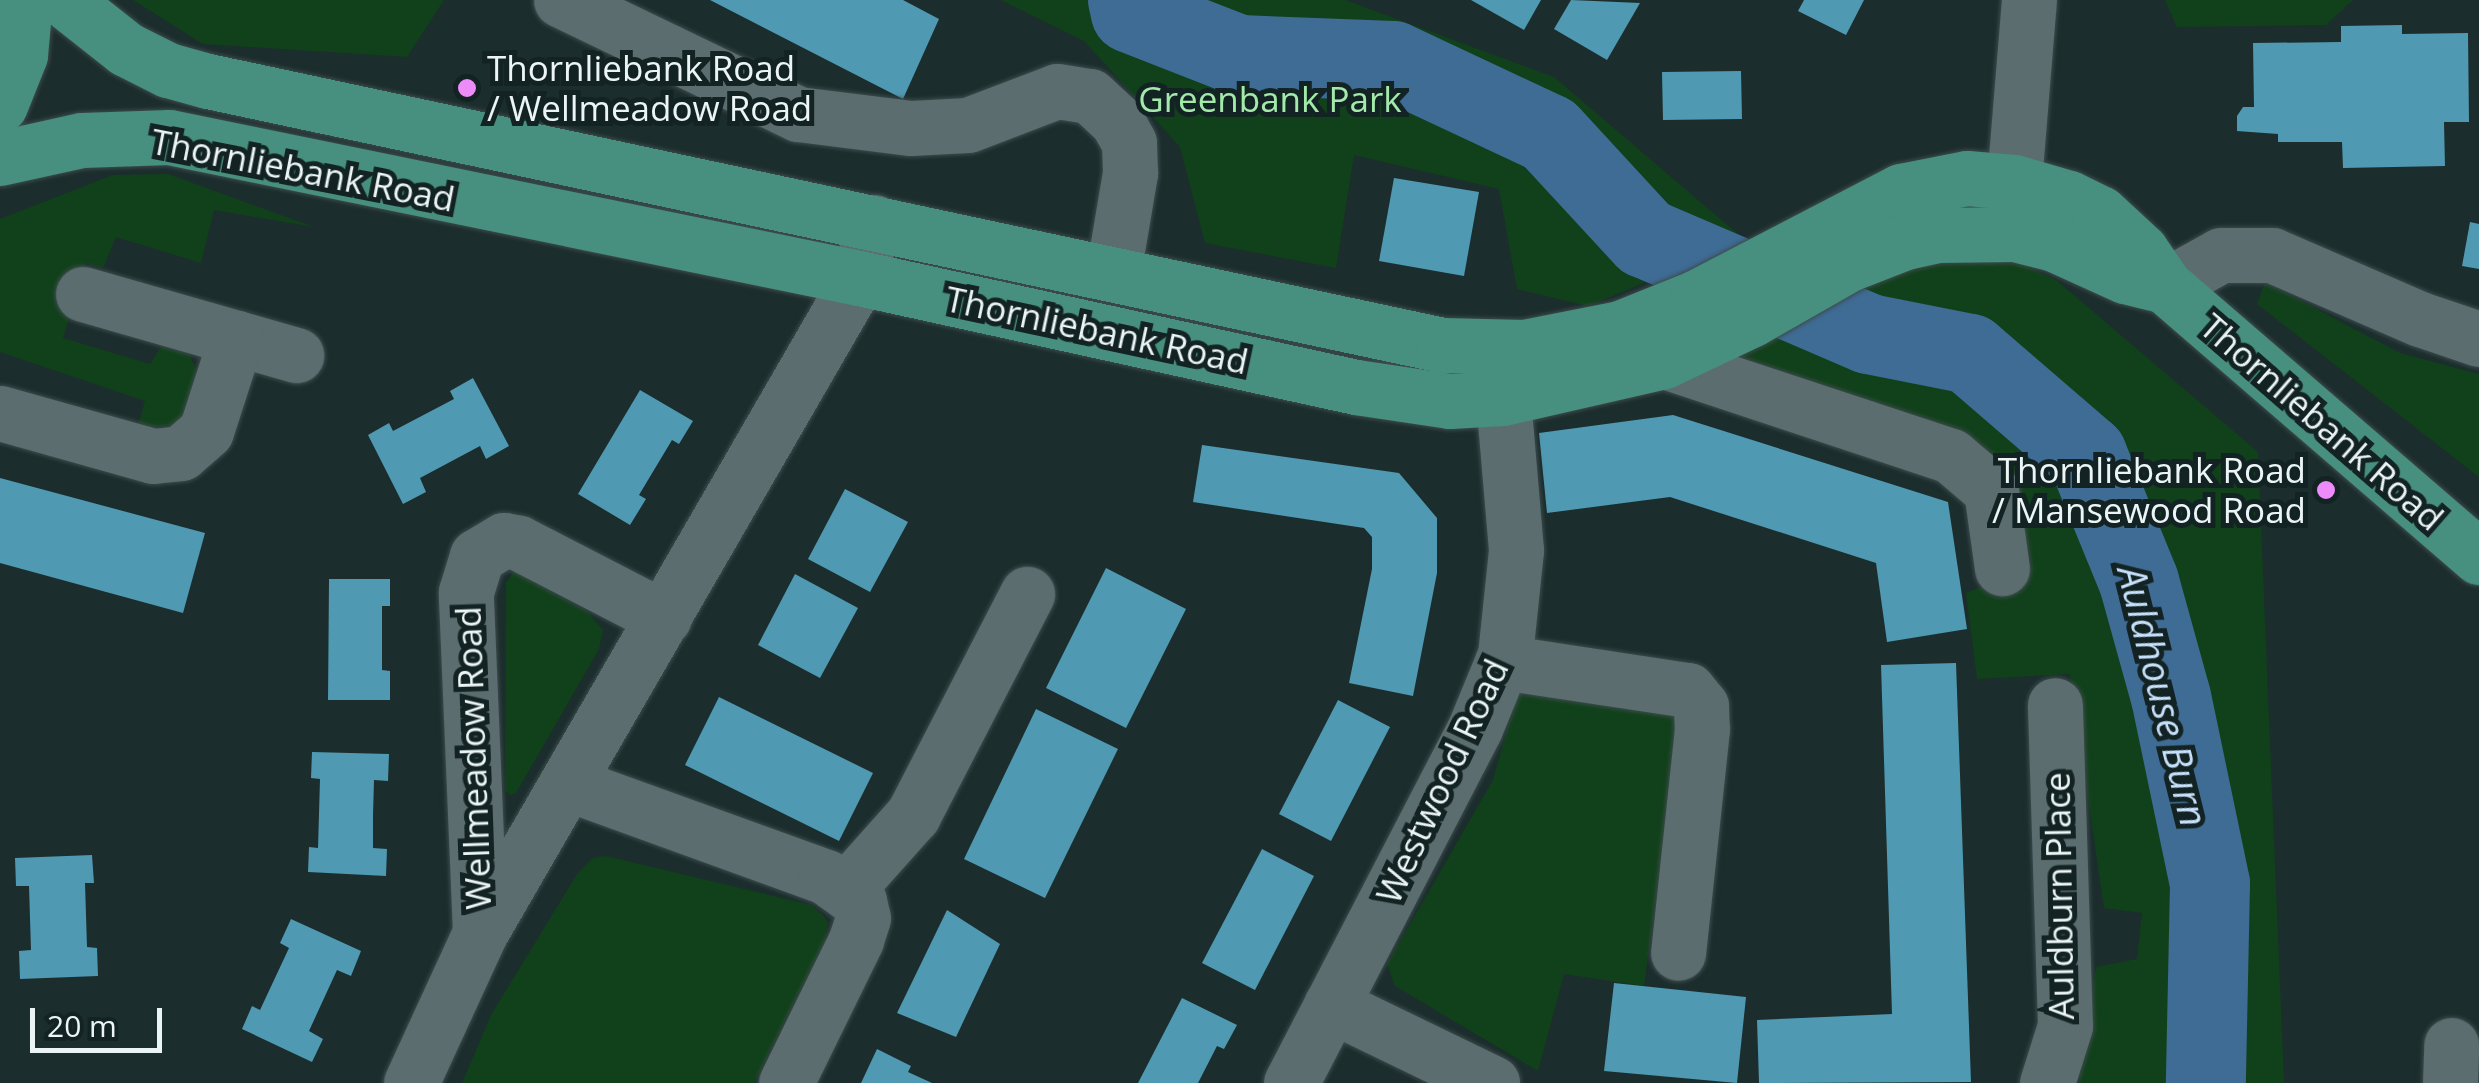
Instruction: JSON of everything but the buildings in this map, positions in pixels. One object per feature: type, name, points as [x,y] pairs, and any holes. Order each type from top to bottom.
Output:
[{"type":"main road","points":[[0,105],[20,55],[25,0]]},
{"type":"main road","name":"Thornliebank Road","points":[[64,0],[126,48],[181,74],[1443,346],[1501,373],[1664,361],[1849,264],[2014,208]]},
{"type":"main road","name":"Thornliebank Road","points":[[0,158],[82,140],[169,138],[859,278],[1356,387],[1450,402],[1568,340],[1620,328],[1696,297],[1902,191],[1967,178],[2014,208],[2054,244],[2124,276],[2165,286],[2479,557]]},
{"type":"street","points":[[561,0],[798,114],[911,128],[968,125],[1056,90],[1090,96],[1117,121],[1129,142],[1130,173],[1113,274]]},
{"type":"street","points":[[2014,208],[2029,0]]},
{"type":"street","name":"Wellmeadow Road","points":[[411,1083],[480,933],[859,278],[874,222]]},
{"type":"street","points":[[2165,286],[2221,255],[2272,255],[2420,320],[2479,339]]},
{"type":"street","points":[[83,294],[296,355]]},
{"type":"street","points":[[0,413],[153,456],[180,453],[206,431],[236,338]]},
{"type":"street","points":[[1664,361],[1951,456],[1990,490],[2002,568]]},
{"type":"street","name":"Westwood Road","points":[[1292,1083],[1475,728],[1502,662],[1516,550],[1501,373]]},
{"type":"street","name":"Wellmeadow Road","points":[[480,933],[466,592],[477,556],[504,540],[520,542],[664,618]]},
{"type":"street","points":[[847,889],[913,815],[1026,594]]},
{"type":"street","points":[[1502,662],[1688,690],[1700,706],[1702,729],[1678,953]]},
{"type":"street","name":"Auldburn Place","points":[[2047,1083],[2065,1026],[2055,705]]},
{"type":"street","points":[[569,784],[847,889],[859,901],[863,918],[856,940],[786,1083]]},
{"type":"street","points":[[1331,1005],[1492,1083]]},
{"type":"green space","points":[[133,0],[444,0],[407,57],[203,44]]},
{"type":"green space","name":"Greenbank Park","points":[[1001,0],[1345,0],[1554,77],[1746,241],[1588,306],[1517,289],[1499,189],[1354,155],[1336,268],[1205,243],[1180,147],[1084,41]]},
{"type":"green space","points":[[2165,0],[2353,0],[2326,25],[2177,27]]},
{"type":"green space","points":[[168,174],[314,227],[214,210],[201,263],[116,237],[103,268],[85,263],[63,338],[150,364],[170,333],[183,340],[195,367],[196,393],[181,424],[137,429],[145,401],[0,352],[0,219],[113,175]]},
{"type":"green space","points":[[1922,250],[2000,254],[2056,280],[2258,452],[2284,1083],[2079,1083],[2096,967],[2137,959],[2142,913],[2104,908],[2070,674],[1977,679],[1966,593],[2032,565],[2015,497],[1719,363]]},
{"type":"green space","points":[[2265,282],[2400,353],[2479,374],[2479,477],[2257,304]]},
{"type":"green space","points":[[514,571],[588,612],[603,630],[599,649],[516,793],[510,795],[505,790],[506,583]]},
{"type":"green space","points":[[1533,638],[1648,661],[1680,721],[1644,986],[1564,974],[1538,1071],[1395,986],[1387,964],[1493,780]]},
{"type":"green space","points":[[606,856],[811,905],[824,916],[828,923],[825,941],[754,1083],[462,1083],[491,1015],[577,874],[593,858]]},
{"type":"waterway","name":"Auldhouse Burn","points":[[1128,0],[1131,13],[1239,55],[1393,61],[1549,134],[1645,238],[1869,334],[1970,354],[2087,455],[2139,582],[2171,697],[2210,884],[2206,1083]]},
{"type":"place","name":"Thornliebank Road / Wellmeadow Road","points":[[467,88]]},
{"type":"place","name":"Thornliebank Road / Mansewood Road","points":[[2326,490]]}]
